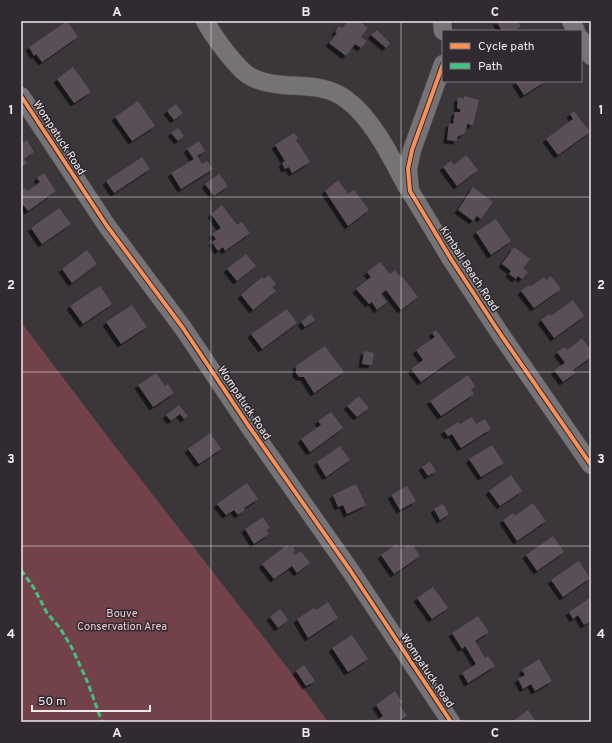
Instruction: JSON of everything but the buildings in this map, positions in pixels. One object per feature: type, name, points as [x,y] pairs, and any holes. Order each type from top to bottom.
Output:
[{"type":"street","points":[[205,21],[213,35],[244,72],[261,81],[284,85],[308,85],[330,90],[348,100],[364,116],[410,191]]},
{"type":"street","points":[[570,21],[575,30]]},
{"type":"street","points":[[582,41],[591,56]]},
{"type":"street","name":"Kimball Beach Road","points":[[442,67],[412,150],[408,169],[410,191],[501,335],[591,465]]},
{"type":"street","name":"Wompatuck Road","points":[[21,96],[107,226],[183,328],[248,425],[350,570],[451,722]]},
{"type":"green space","name":"Bouve Conservation Area","points":[[21,322],[111,441],[311,698],[328,722],[21,722]]},
{"type":"marked path","points":[[21,570],[34,588],[47,613],[60,628],[72,648],[88,683],[102,722]]},
{"type":"cycle path","points":[[442,67],[412,150],[408,169],[410,191],[451,259],[501,335],[591,465]]},
{"type":"cycle path","points":[[21,96],[107,226],[183,328],[248,425],[350,570],[451,722]]}]
